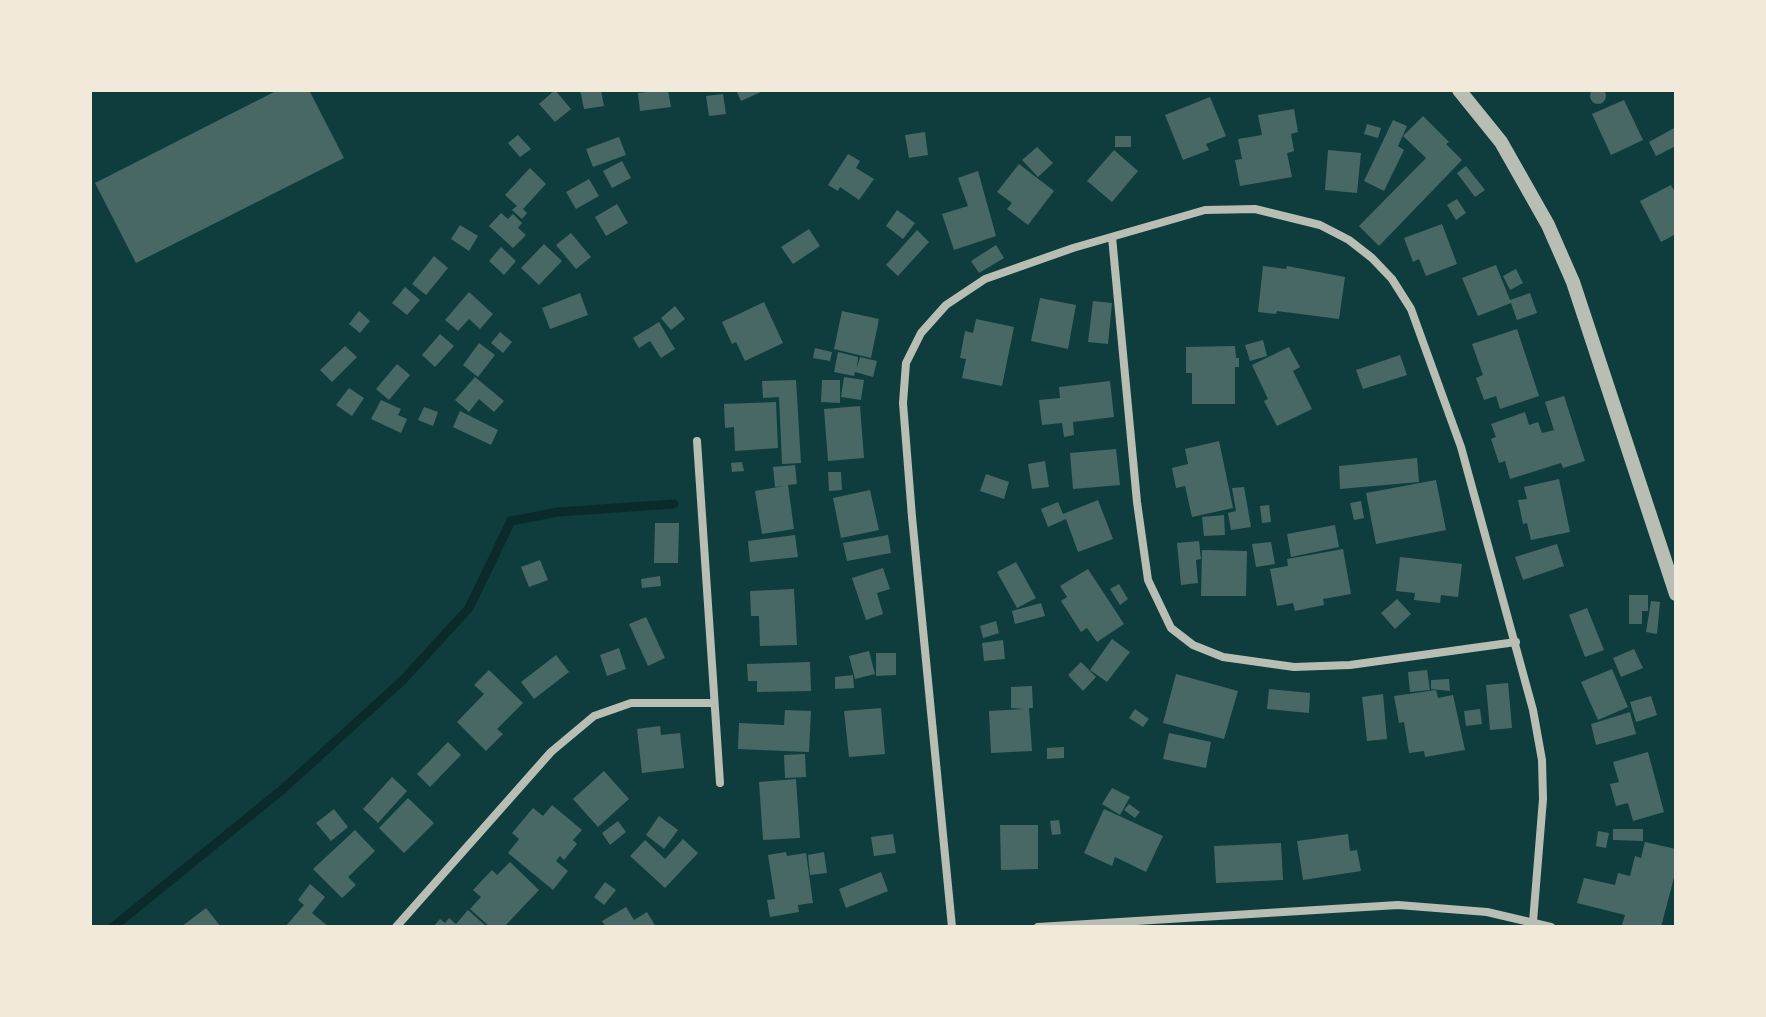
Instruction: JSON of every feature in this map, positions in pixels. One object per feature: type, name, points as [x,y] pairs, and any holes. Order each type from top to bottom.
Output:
[{"type":"street","points":[[1459,90],[1501,142],[1548,225],[1573,282],[1676,591]]},
{"type":"street","points":[[952,927],[912,517],[903,403],[906,363],[921,333],[946,305],[985,279],[1205,210],[1255,209],[1320,225],[1349,240],[1392,279],[1411,309],[1465,462],[1533,710],[1542,760],[1543,799],[1533,922]]},
{"type":"street","points":[[1112,237],[1137,502],[1148,580],[1171,628],[1193,645],[1223,657],[1294,667],[1350,665],[1516,642]]},
{"type":"street","points":[[697,441],[720,783]]},
{"type":"street","points":[[396,927],[551,752],[594,716],[631,703],[714,703]]},
{"type":"street","points":[[1038,927],[1398,905],[1487,912],[1551,927]]},
{"type":"building","points":[[1598,88],[1606,96],[1598,104],[1590,96]]},
{"type":"building","points":[[278,90],[309,90],[344,158],[136,263],[95,183]]},
{"type":"building","points":[[555,90],[571,109],[555,122],[539,104]]},
{"type":"building","points":[[580,90],[601,90],[604,106],[584,109]]},
{"type":"building","points":[[668,90],[671,107],[640,111],[638,93]]},
{"type":"building","points":[[736,90],[765,90],[741,101]]},
{"type":"building","points":[[723,94],[726,114],[709,116],[706,96]]},
{"type":"building","points":[[1210,97],[1226,136],[1206,144],[1209,150],[1183,160],[1165,115]]},
{"type":"building","points":[[1624,100],[1643,140],[1611,155],[1592,114]]},
{"type":"building","points":[[1294,109],[1298,132],[1291,134],[1294,151],[1287,153],[1292,177],[1240,186],[1235,160],[1242,159],[1238,139],[1262,135],[1258,115]]},
{"type":"building","points":[[1423,116],[1462,160],[1379,246],[1359,226],[1426,158],[1403,136]]},
{"type":"building","points":[[1393,120],[1407,126],[1398,146],[1404,150],[1384,191],[1364,181]]},
{"type":"building","points":[[1367,124],[1381,128],[1378,138],[1364,134]]},
{"type":"building","points":[[1676,127],[1676,146],[1656,156],[1649,142]]},
{"type":"building","points":[[925,132],[928,155],[909,158],[905,135]]},
{"type":"building","points":[[518,135],[531,149],[520,157],[508,143]]},
{"type":"building","points":[[1115,136],[1131,136],[1131,147],[1115,147]]},
{"type":"building","points":[[619,137],[626,155],[593,167],[586,149]]},
{"type":"building","points":[[1037,147],[1053,163],[1038,177],[1022,160]]},
{"type":"building","points":[[1114,150],[1138,171],[1112,202],[1087,181]]},
{"type":"building","points":[[1328,150],[1361,153],[1357,193],[1325,190]]},
{"type":"building","points":[[848,154],[860,161],[856,168],[874,179],[859,200],[840,187],[838,191],[828,185]]},
{"type":"building","points":[[622,161],[631,178],[612,188],[603,171]]},
{"type":"building","points":[[1019,164],[1054,191],[1028,225],[1007,209],[1012,203],[997,192]]},
{"type":"building","points":[[1466,166],[1485,190],[1475,197],[1457,173]]},
{"type":"building","points":[[530,168],[546,184],[523,209],[527,213],[522,219],[512,210],[517,206],[505,195]]},
{"type":"building","points":[[978,171],[996,236],[954,250],[942,214],[968,206],[958,178]]},
{"type":"building","points":[[589,179],[599,196],[576,209],[566,192]]},
{"type":"building","points":[[1671,185],[1676,194],[1676,234],[1661,242],[1640,201]]},
{"type":"building","points":[[1457,199],[1466,213],[1456,220],[1447,205]]},
{"type":"building","points":[[617,204],[628,223],[606,236],[595,217]]},
{"type":"building","points":[[897,210],[915,223],[903,239],[886,226]]},
{"type":"building","points":[[501,213],[508,219],[513,214],[522,223],[518,228],[526,235],[513,248],[489,226]]},
{"type":"building","points":[[1442,224],[1457,264],[1426,276],[1419,259],[1413,262],[1404,238]]},
{"type":"building","points":[[460,225],[478,236],[469,251],[451,239]]},
{"type":"building","points":[[809,229],[820,246],[793,264],[781,247]]},
{"type":"building","points":[[917,230],[929,242],[898,276],[886,265]]},
{"type":"building","points":[[571,233],[591,257],[576,269],[556,245]]},
{"type":"building","points":[[544,244],[562,261],[539,285],[521,268]]},
{"type":"building","points":[[996,245],[1004,258],[979,273],[971,261]]},
{"type":"building","points":[[501,247],[516,261],[504,275],[489,261]]},
{"type":"building","points":[[434,256],[448,268],[426,295],[412,284]]},
{"type":"building","points":[[1496,265],[1510,300],[1530,293],[1537,313],[1517,320],[1511,303],[1478,316],[1462,278]]},
{"type":"building","points":[[1263,266],[1286,269],[1287,266],[1345,277],[1339,319],[1277,311],[1276,314],[1258,312]]},
{"type":"building","points":[[1516,269],[1523,283],[1510,290],[1503,276]]},
{"type":"building","points":[[405,287],[420,300],[407,315],[392,303]]},
{"type":"building","points":[[469,292],[493,314],[480,329],[469,319],[458,331],[445,320]]},
{"type":"building","points":[[580,293],[588,315],[550,329],[542,308]]},
{"type":"building","points":[[1040,298],[1076,305],[1068,349],[1031,341]]},
{"type":"building","points":[[1093,301],[1112,303],[1108,344],[1088,342]]},
{"type":"building","points":[[764,302],[783,343],[745,361],[736,342],[732,344],[722,322]]},
{"type":"building","points":[[675,306],[685,319],[671,330],[661,318]]},
{"type":"building","points":[[359,311],[370,321],[360,333],[349,324]]},
{"type":"building","points":[[842,311],[879,319],[871,358],[834,349]]},
{"type":"building","points":[[976,319],[1014,327],[1002,386],[962,378],[966,359],[960,358],[965,331],[973,333]]},
{"type":"building","points":[[659,322],[675,349],[661,358],[650,341],[639,348],[633,338]]},
{"type":"building","points":[[1517,329],[1539,396],[1500,409],[1496,396],[1484,400],[1476,378],[1483,375],[1472,344]]},
{"type":"building","points":[[500,332],[512,342],[503,353],[491,343]]},
{"type":"building","points":[[440,334],[454,346],[435,367],[422,355]]},
{"type":"building","points":[[1263,340],[1267,356],[1250,361],[1245,345]]},
{"type":"building","points":[[479,343],[495,355],[478,377],[463,365]]},
{"type":"building","points":[[345,346],[357,357],[332,382],[320,370]]},
{"type":"building","points":[[1235,346],[1239,367],[1235,367],[1235,404],[1192,404],[1192,373],[1186,373],[1186,347]]},
{"type":"building","points":[[1289,347],[1300,367],[1293,371],[1312,409],[1277,426],[1264,401],[1268,399],[1252,365]]},
{"type":"building","points":[[815,348],[832,352],[830,361],[813,358]]},
{"type":"building","points":[[838,352],[858,357],[857,368],[860,357],[877,361],[873,377],[855,372],[854,376],[834,372]]},
{"type":"building","points":[[1400,355],[1407,375],[1363,389],[1356,370]]},
{"type":"building","points":[[397,364],[410,375],[389,400],[376,389]]},
{"type":"building","points":[[475,377],[504,401],[494,412],[479,399],[469,412],[455,400]]},
{"type":"building","points":[[844,377],[864,380],[861,400],[841,397]]},
{"type":"building","points":[[796,380],[801,463],[782,464],[779,397],[763,398],[762,381]]},
{"type":"building","points":[[822,380],[840,380],[840,403],[821,402]]},
{"type":"building","points":[[1110,381],[1114,417],[1073,422],[1074,435],[1064,437],[1062,423],[1042,425],[1039,400],[1060,398],[1059,387]]},
{"type":"building","points":[[349,388],[364,398],[352,416],[336,405]]},
{"type":"building","points":[[1564,396],[1585,461],[1563,468],[1561,463],[1510,479],[1505,461],[1499,463],[1491,439],[1496,437],[1491,424],[1525,412],[1529,425],[1538,422],[1542,433],[1554,430],[1545,402]]},
{"type":"building","points":[[381,400],[401,409],[398,415],[407,419],[401,433],[371,419]]},
{"type":"building","points":[[776,402],[778,448],[735,451],[734,427],[725,428],[724,404]]},
{"type":"building","points":[[860,406],[864,458],[828,461],[824,409]]},
{"type":"building","points":[[424,407],[438,412],[433,426],[418,420]]},
{"type":"building","points":[[460,411],[498,430],[491,445],[453,427]]},
{"type":"building","points":[[1219,441],[1233,508],[1192,517],[1185,486],[1176,488],[1172,468],[1188,464],[1185,449]]},
{"type":"building","points":[[1116,449],[1120,485],[1073,489],[1070,453]]},
{"type":"building","points":[[1417,458],[1419,482],[1340,489],[1339,466]]},
{"type":"building","points":[[1045,461],[1049,487],[1032,489],[1028,464]]},
{"type":"building","points":[[742,462],[744,471],[732,472],[731,463]]},
{"type":"building","points":[[795,465],[797,484],[788,485],[794,529],[762,534],[755,491],[784,486],[775,487],[773,467]]},
{"type":"building","points":[[828,472],[841,472],[842,490],[829,491]]},
{"type":"building","points":[[986,474],[1009,482],[1004,499],[980,491]]},
{"type":"building","points":[[1559,479],[1570,532],[1531,540],[1527,523],[1523,524],[1518,500],[1527,499],[1524,487]]},
{"type":"building","points":[[1436,480],[1446,530],[1376,544],[1366,493]]},
{"type":"building","points":[[1244,487],[1251,527],[1231,530],[1228,513],[1236,511],[1232,488]]},
{"type":"building","points":[[870,490],[879,530],[841,538],[833,498]]},
{"type":"building","points":[[1098,500],[1113,539],[1078,552],[1066,519],[1048,527],[1041,509],[1058,502],[1063,514]]},
{"type":"building","points":[[1361,501],[1364,518],[1354,520],[1350,503]]},
{"type":"building","points":[[1269,505],[1271,522],[1262,523],[1260,506]]},
{"type":"building","points":[[1224,515],[1225,535],[1204,536],[1202,517]]},
{"type":"building","points":[[655,523],[679,523],[678,563],[654,563]]},
{"type":"building","points":[[1335,525],[1339,547],[1291,557],[1287,534]]},
{"type":"building","points":[[795,535],[798,557],[750,562],[748,541]]},
{"type":"building","points":[[888,535],[891,553],[847,561],[843,543]]},
{"type":"building","points":[[1199,541],[1201,559],[1196,560],[1198,583],[1181,585],[1177,543]]},
{"type":"building","points":[[1271,542],[1275,564],[1256,567],[1252,544]]},
{"type":"building","points":[[1557,544],[1564,566],[1523,580],[1515,557]]},
{"type":"building","points":[[1343,549],[1351,594],[1323,599],[1324,605],[1295,611],[1293,603],[1277,606],[1270,569],[1288,566],[1287,559]]},
{"type":"building","points":[[1202,550],[1247,551],[1246,596],[1201,596]]},
{"type":"building","points":[[1400,557],[1462,564],[1458,597],[1441,595],[1440,603],[1414,600],[1415,593],[1396,591]]},
{"type":"building","points":[[540,560],[548,580],[529,587],[521,567]]},
{"type":"building","points":[[1016,562],[1036,598],[1017,608],[997,572]]},
{"type":"building","points":[[883,568],[890,589],[877,593],[883,614],[866,620],[852,578]]},
{"type":"building","points":[[1088,569],[1124,624],[1097,642],[1087,628],[1081,632],[1061,601],[1067,597],[1060,586]]},
{"type":"building","points":[[660,576],[661,586],[642,588],[641,579]]},
{"type":"building","points":[[1119,584],[1128,599],[1120,605],[1110,589]]},
{"type":"building","points":[[794,589],[797,645],[760,646],[759,616],[751,616],[750,591]]},
{"type":"building","points":[[1629,595],[1648,595],[1648,611],[1642,611],[1642,624],[1629,624]]},
{"type":"building","points":[[1397,599],[1411,614],[1395,629],[1381,613]]},
{"type":"building","points":[[1651,601],[1660,602],[1657,634],[1646,632]]},
{"type":"building","points":[[1041,603],[1045,616],[1015,624],[1012,611]]},
{"type":"building","points":[[1587,608],[1604,650],[1585,657],[1569,615]]},
{"type":"building","points":[[646,617],[665,658],[648,666],[629,624]]},
{"type":"building","points":[[996,621],[999,633],[983,638],[980,626]]},
{"type":"building","points":[[1112,639],[1130,652],[1107,682],[1090,670]]},
{"type":"building","points":[[1003,640],[1005,659],[984,661],[982,643]]},
{"type":"building","points":[[619,648],[626,669],[607,676],[600,655]]},
{"type":"building","points":[[1634,649],[1643,668],[1621,677],[1613,658]]},
{"type":"building","points":[[869,651],[875,674],[855,679],[849,656]]},
{"type":"building","points":[[876,653],[896,653],[896,675],[876,676]]},
{"type":"building","points":[[556,655],[569,672],[534,699],[521,682]]},
{"type":"building","points":[[810,662],[811,691],[757,692],[757,681],[748,681],[747,664]]},
{"type":"building","points":[[1081,662],[1096,677],[1083,691],[1068,675]]},
{"type":"building","points":[[1612,669],[1628,707],[1598,720],[1581,682]]},
{"type":"building","points":[[489,670],[523,703],[497,729],[503,734],[486,751],[457,722],[484,694],[474,685]]},
{"type":"building","points":[[1427,670],[1430,690],[1410,692],[1408,672]]},
{"type":"building","points":[[1176,674],[1238,691],[1224,739],[1163,723]]},
{"type":"building","points":[[853,675],[854,688],[835,689],[835,677]]},
{"type":"building","points":[[1449,679],[1450,691],[1431,689],[1431,680]]},
{"type":"building","points":[[1508,683],[1512,728],[1490,730],[1486,685]]},
{"type":"building","points":[[1032,686],[1033,708],[1029,708],[1032,751],[991,753],[989,711],[1024,709],[1011,708],[1011,687]]},
{"type":"building","points":[[1269,689],[1310,693],[1309,713],[1267,709]]},
{"type":"building","points":[[1436,690],[1438,698],[1453,695],[1465,750],[1425,757],[1424,751],[1409,753],[1404,722],[1399,723],[1394,696]]},
{"type":"building","points":[[1383,694],[1387,739],[1367,741],[1362,697]]},
{"type":"building","points":[[1651,696],[1657,715],[1636,722],[1630,702]]},
{"type":"building","points":[[881,708],[885,754],[849,757],[844,711]]},
{"type":"building","points":[[1135,709],[1149,719],[1143,727],[1129,718]]},
{"type":"building","points":[[1480,709],[1482,724],[1466,726],[1464,711]]},
{"type":"building","points":[[785,710],[811,711],[809,752],[738,749],[739,723],[784,725]]},
{"type":"building","points":[[1630,712],[1636,734],[1596,745],[1591,724]]},
{"type":"building","points":[[660,726],[661,735],[680,733],[684,768],[642,773],[637,729]]},
{"type":"building","points":[[1169,733],[1211,742],[1206,768],[1163,759]]},
{"type":"building","points":[[448,742],[461,755],[430,787],[417,774]]},
{"type":"building","points":[[1064,747],[1064,758],[1047,759],[1047,748]]},
{"type":"building","points":[[1648,752],[1664,812],[1633,821],[1628,803],[1616,806],[1610,784],[1619,782],[1613,762]]},
{"type":"building","points":[[805,754],[806,777],[785,778],[784,755]]},
{"type":"building","points":[[604,771],[629,799],[598,827],[573,799]]},
{"type":"building","points":[[392,777],[407,791],[378,823],[363,809]]},
{"type":"building","points":[[796,779],[800,838],[763,840],[759,782]]},
{"type":"building","points":[[1112,788],[1130,797],[1120,815],[1102,804]]},
{"type":"building","points":[[408,798],[434,823],[404,853],[379,828]]},
{"type":"building","points":[[1129,804],[1140,812],[1135,818],[1124,810]]},
{"type":"building","points":[[552,805],[582,830],[573,840],[577,844],[564,860],[560,856],[556,861],[568,871],[553,890],[508,853],[519,839],[512,833],[533,808],[543,816]]},
{"type":"building","points":[[334,809],[348,827],[331,841],[316,823]]},
{"type":"building","points":[[1104,809],[1163,836],[1146,872],[1115,857],[1112,866],[1084,853]]},
{"type":"building","points":[[659,816],[678,830],[664,849],[646,835]]},
{"type":"building","points":[[1059,820],[1061,834],[1052,835],[1050,821]]},
{"type":"building","points":[[618,821],[626,832],[610,845],[602,833]]},
{"type":"building","points":[[1000,825],[1038,825],[1038,869],[1001,870]]},
{"type":"building","points":[[1613,829],[1643,829],[1643,841],[1613,840]]},
{"type":"building","points":[[355,830],[375,851],[348,877],[356,885],[342,898],[313,869]]},
{"type":"building","points":[[1598,831],[1609,833],[1606,848],[1596,846]]},
{"type":"building","points":[[893,834],[896,853],[874,856],[871,837]]},
{"type":"building","points":[[1348,834],[1350,851],[1357,850],[1361,871],[1303,880],[1297,841]]},
{"type":"building","points":[[683,839],[698,853],[665,888],[630,856],[645,840],[665,859]]},
{"type":"building","points":[[1645,842],[1676,849],[1676,870],[1661,927],[1622,925],[1625,915],[1577,903],[1584,878],[1615,885],[1618,873],[1630,876],[1635,856],[1641,858]]},
{"type":"building","points":[[1281,843],[1283,880],[1216,883],[1214,846]]},
{"type":"building","points":[[786,852],[787,856],[806,853],[813,903],[798,905],[799,912],[770,917],[767,900],[775,899],[768,855]]},
{"type":"building","points":[[824,852],[827,873],[810,875],[808,855]]},
{"type":"building","points":[[510,862],[539,890],[504,927],[490,927],[470,909],[481,897],[473,890],[492,870],[497,875]]},
{"type":"building","points":[[881,872],[888,891],[846,908],[839,889]]},
{"type":"building","points":[[605,882],[616,890],[604,905],[594,897]]},
{"type":"building","points":[[310,884],[325,897],[312,913],[329,927],[285,927],[304,905],[298,900]]},
{"type":"building","points":[[626,907],[634,920],[647,912],[656,927],[606,927],[602,921]]},
{"type":"building","points":[[206,908],[221,927],[181,927]]},
{"type":"building","points":[[468,910],[487,927],[433,927],[440,919],[445,923],[449,918],[456,924]]},
{"type":"waterway","points":[[113,927],[283,789],[403,680],[469,608],[511,521],[558,512],[674,504]]}]
